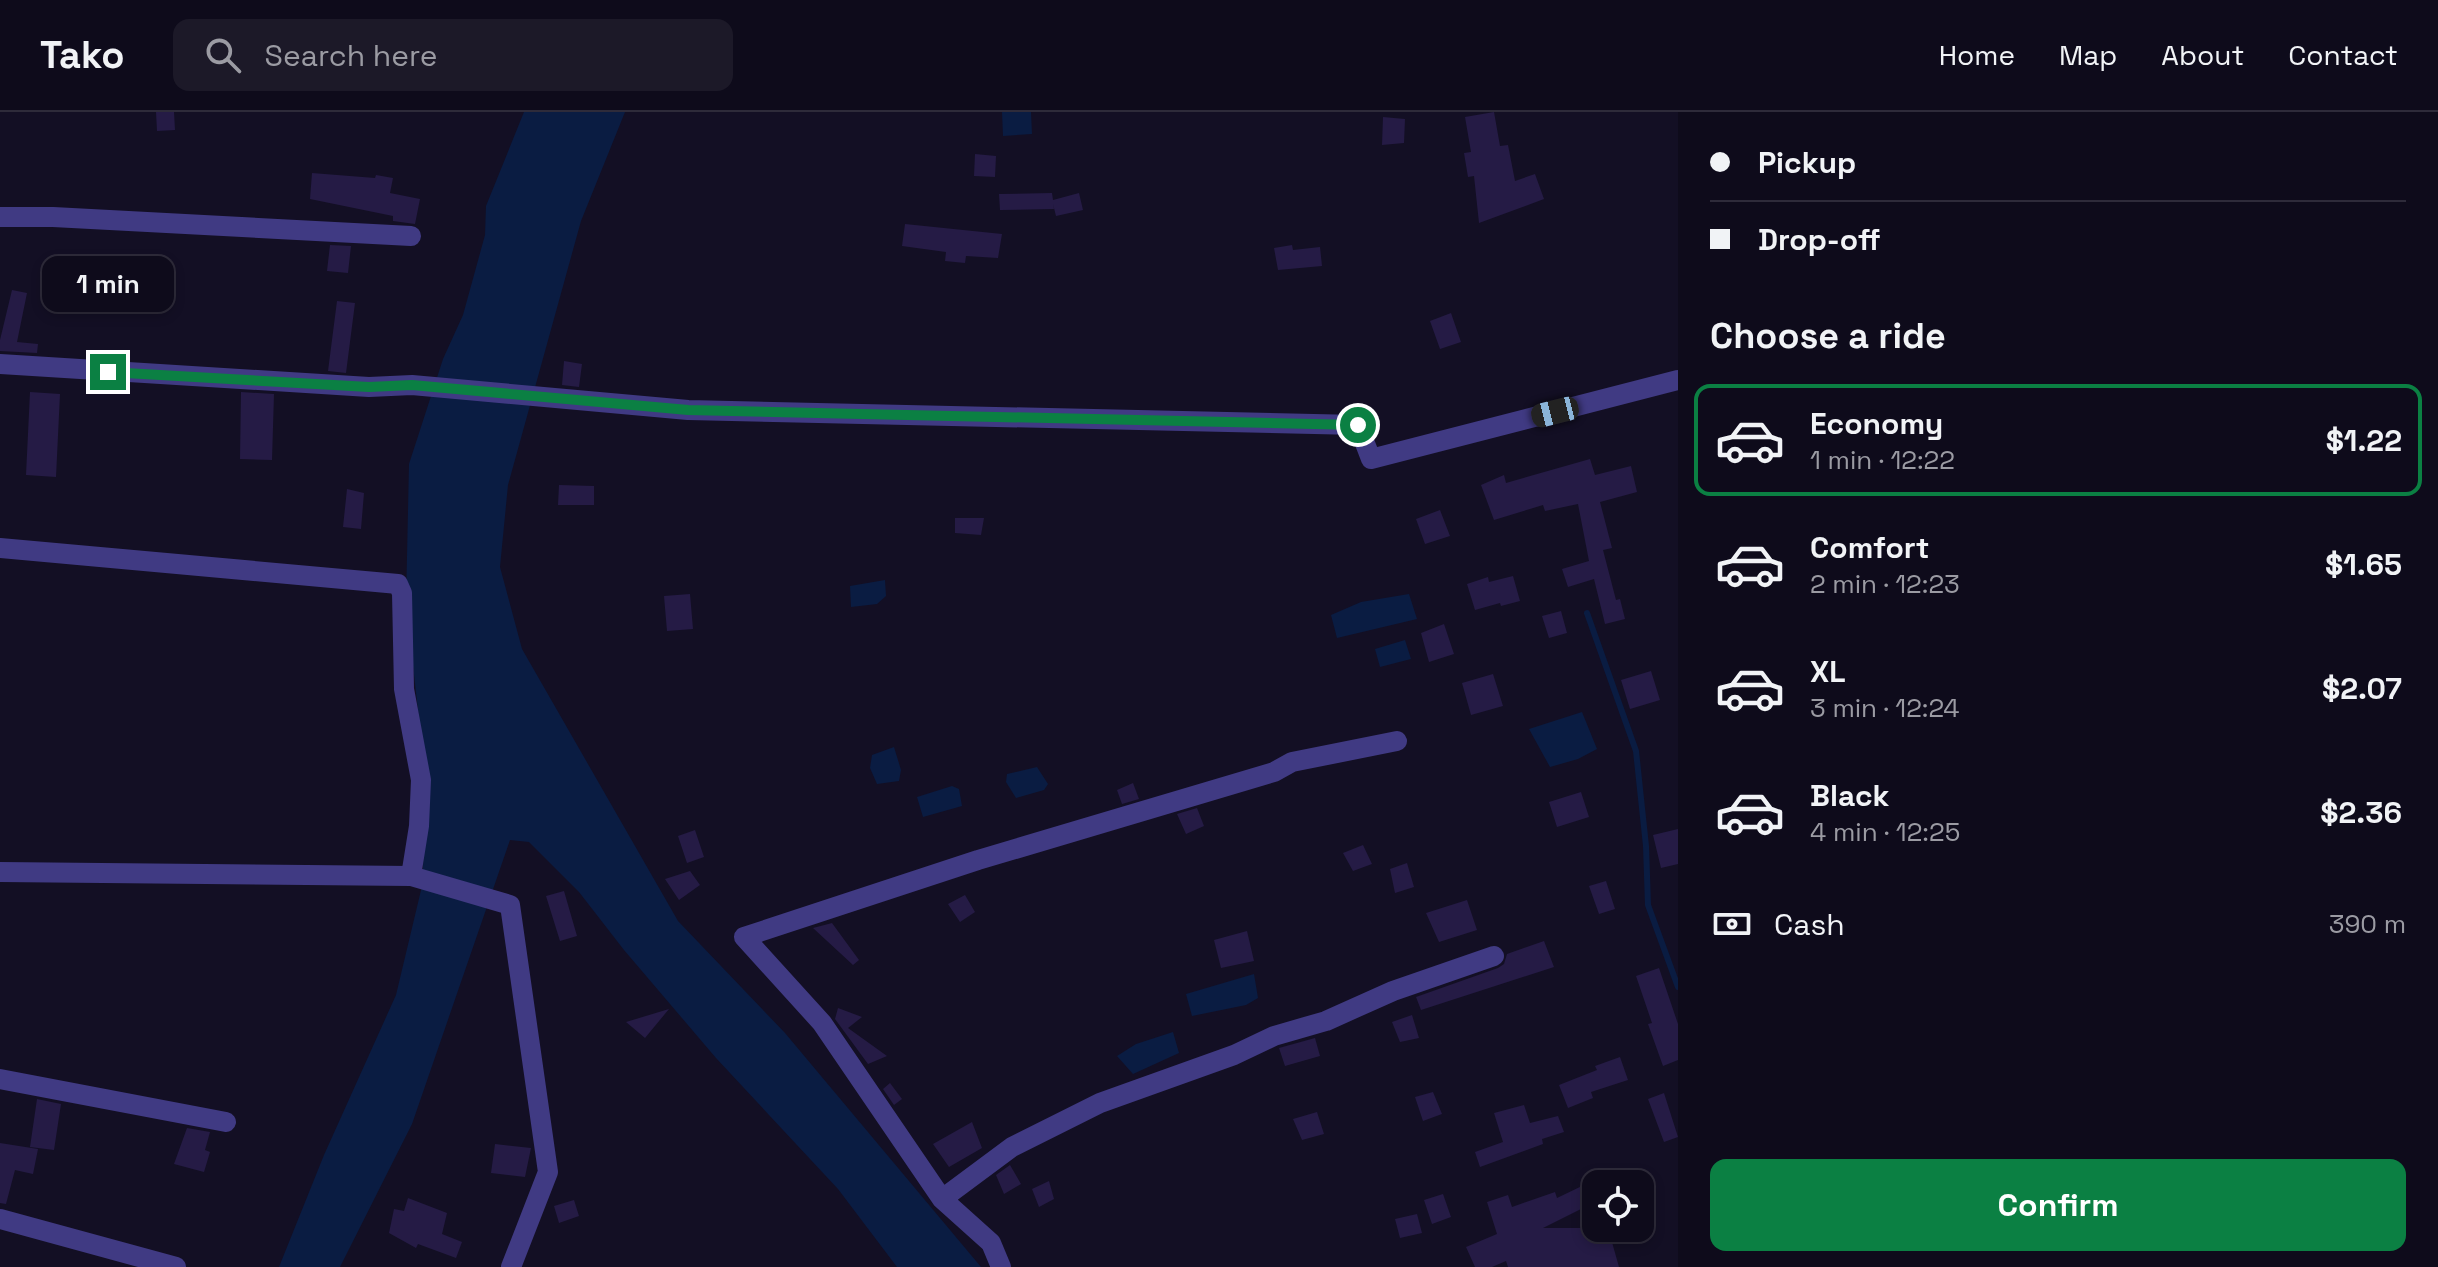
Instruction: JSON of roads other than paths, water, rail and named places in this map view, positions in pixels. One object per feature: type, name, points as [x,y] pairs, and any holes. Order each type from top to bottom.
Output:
[{"type":"street","points":[[0,217],[53,217],[411,236]]},
{"type":"street","points":[[0,364],[369,387],[412,385],[688,410],[1358,425],[1371,459],[1678,380]]},
{"type":"street","points":[[0,548],[398,584],[402,593],[404,689],[421,780],[414,877]]},
{"type":"street","points":[[1001,1267],[991,1243],[942,1199],[822,1023],[744,937],[978,860],[1274,772],[1292,762],[1397,741]]},
{"type":"street","points":[[0,872],[414,877],[510,905],[548,1172],[511,1267]]},
{"type":"street","points":[[942,1199],[1012,1147],[1100,1103],[1234,1055],[1274,1036],[1326,1021],[1393,991],[1494,956]]},
{"type":"street","points":[[0,1079],[226,1122]]},
{"type":"street","points":[[0,1219],[176,1267]]},
{"type":"water","points":[[524,112],[625,112],[581,221],[508,485],[500,567],[522,649],[678,921],[785,1033],[981,1267],[897,1267],[838,1189],[716,1058],[579,892],[529,842],[510,840],[412,1124],[340,1267],[279,1267],[324,1155],[396,995],[422,886],[425,825],[423,755],[406,603],[409,464],[443,359],[463,315],[485,235],[486,206]]},
{"type":"water","points":[[1002,112],[1031,112],[1032,134],[1003,136]]},
{"type":"water","points":[[885,580],[886,596],[877,604],[851,607],[850,586]]},
{"type":"water","points":[[1409,594],[1417,619],[1337,638],[1331,615],[1361,602]]},
{"type":"water","points":[[1405,640],[1411,659],[1380,667],[1375,649]]},
{"type":"water","points":[[1582,712],[1597,749],[1578,759],[1550,767],[1529,729]]},
{"type":"water","points":[[894,747],[901,770],[899,781],[877,784],[870,768],[872,755]]},
{"type":"water","points":[[1037,767],[1048,784],[1044,790],[1016,798],[1006,782],[1007,774]]},
{"type":"water","points":[[952,786],[959,789],[962,806],[923,817],[917,797]]},
{"type":"water","points":[[1254,974],[1258,998],[1246,1005],[1192,1016],[1186,994]]},
{"type":"water","points":[[1173,1032],[1179,1053],[1133,1074],[1117,1056],[1136,1044]]},
{"type":"waterway","points":[[1587,613],[1636,751],[1646,846],[1648,905],[1678,987]]}]
